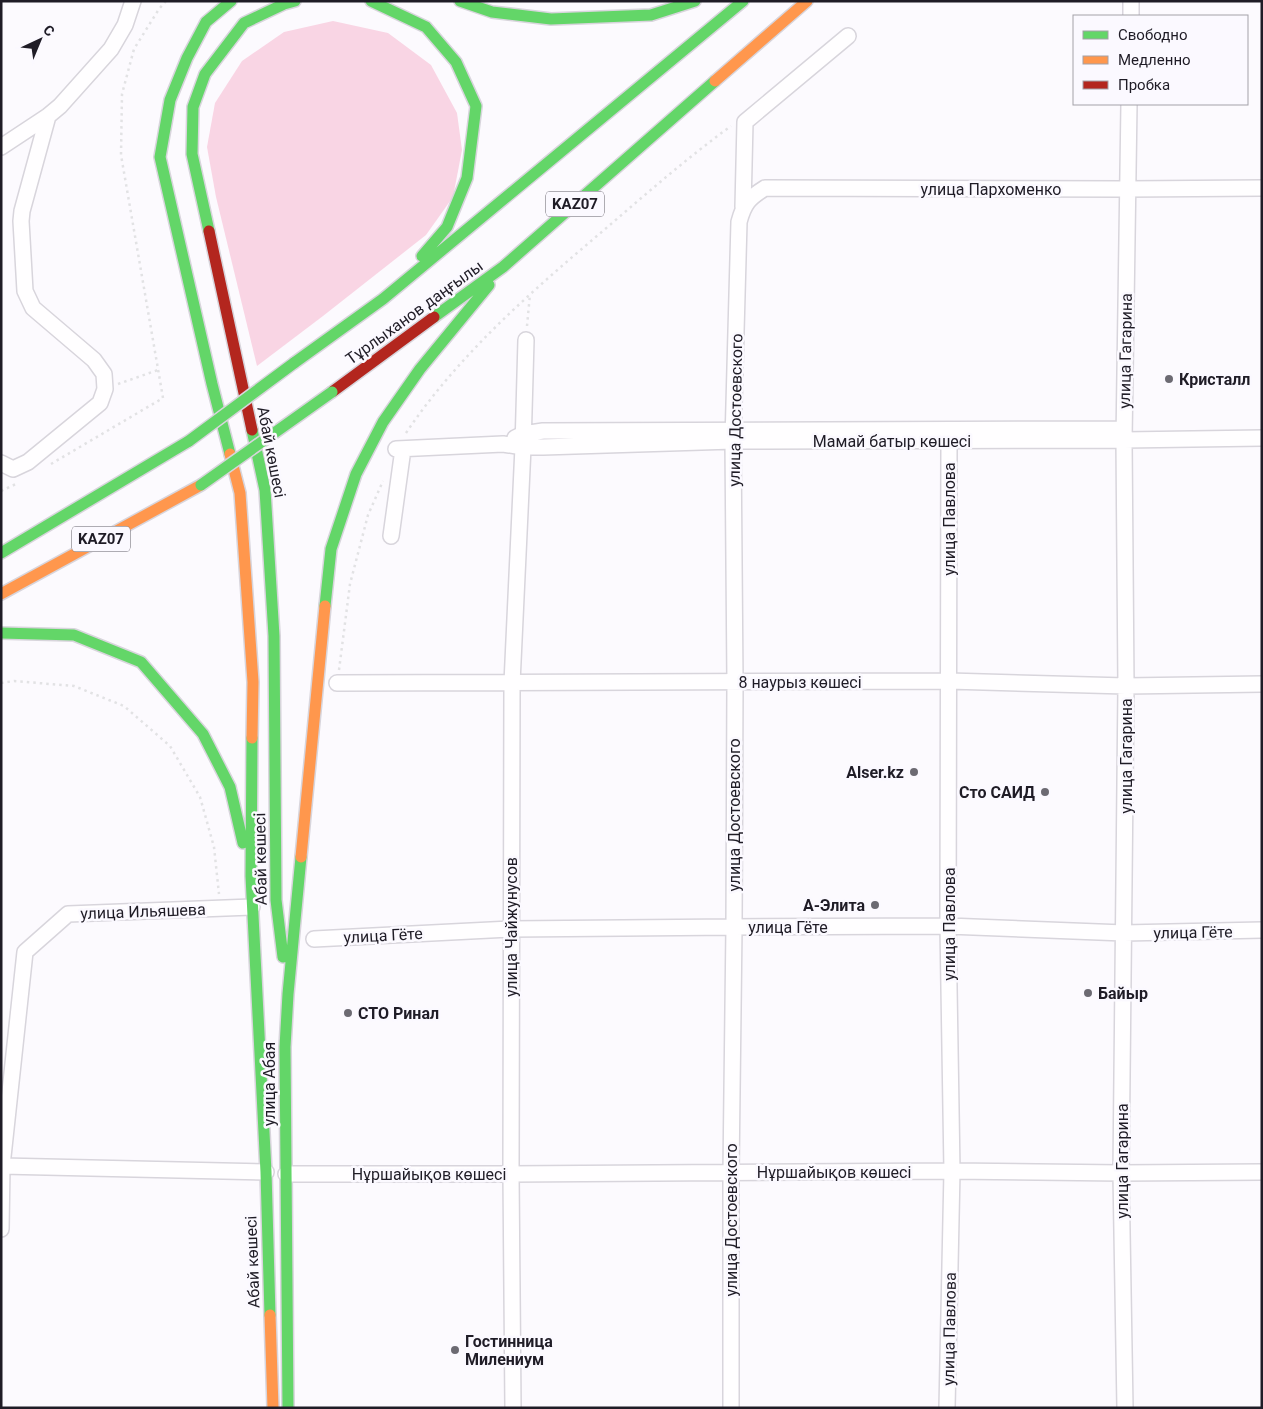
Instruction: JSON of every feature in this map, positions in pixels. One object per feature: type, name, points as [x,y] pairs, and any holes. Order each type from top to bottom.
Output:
[{"type":"main road","name":"Абай көшесі","points":[[231,1],[206,22],[187,58],[170,100],[160,157],[212,384],[240,493],[253,682],[251,876],[266,1172],[273,1408]]},
{"type":"main road","name":"Абай көшесі","points":[[288,994],[276,900],[274,636],[265,490],[192,154],[193,107],[205,74],[244,23],[284,4],[296,1]]},
{"type":"main road","points":[[371,1],[426,27],[456,62],[476,106],[468,178],[447,228],[384,299]]},
{"type":"main road","points":[[460,1],[492,12],[551,19],[651,15],[696,1]]},
{"type":"main road","name":"Тұрлыханов даңғылы","points":[[1,553],[189,441],[384,299],[742,1]]},
{"type":"main road","name":"Тұрлыханов даңғылы","points":[[1,594],[201,485],[503,267],[807,1]]},
{"type":"main road","points":[[288,994],[331,549],[356,474],[383,422],[420,369],[503,267]]},
{"type":"main road","points":[[1,633],[74,635],[141,662],[203,734],[230,787],[251,876]]},
{"type":"main road","name":"улица Абая","points":[[286,1174],[285,1047],[288,994]]},
{"type":"main road","name":"Абай көшесі","points":[[286,1174],[288,1408]]},
{"type":"street","points":[[1,147],[60,106],[111,49],[125,25],[133,1]]},
{"type":"street","points":[[1131,15],[1132,1]]},
{"type":"street","points":[[743,207],[744,122],[848,36]]},
{"type":"street","name":"улица Гагарина","points":[[1125,1408],[1121,1173],[1126,686],[1124,434],[1129,105]]},
{"type":"street","points":[[1,463],[13,469],[28,462],[100,402],[104,389],[104,374],[94,360],[33,308],[25,291],[22,211],[48,116]]},
{"type":"street","name":"улица Пархоменко","points":[[743,207],[754,195],[765,188],[1262,188]]},
{"type":"street","name":"улица Достоевского","points":[[731,1408],[735,682],[733,435],[739,222],[743,207]]},
{"type":"street","name":"улица Чайжунусов","points":[[513,1408],[510,1174],[512,683],[526,340]]},
{"type":"street","name":"Мамай батыр көшесі","points":[[733,435],[949,441],[1124,434]]},
{"type":"street","name":"Мамай батыр көшесі","points":[[400,449],[503,444],[523,441],[733,435],[1124,434],[1262,438]]},
{"type":"street","name":"улица Павлова","points":[[947,1408],[952,1171],[948,926],[949,441]]},
{"type":"street","points":[[391,536],[400,449]]},
{"type":"street","name":"8 наурыз көшесі","points":[[337,683],[949,681],[1126,686],[1262,684]]},
{"type":"street","name":"улица Ильяшева","points":[[1,1228],[2,1166],[25,952],[68,914],[252,907]]},
{"type":"street","name":"улица Гёте","points":[[314,938],[511,929],[734,927],[948,926],[1124,933],[1262,930]]},
{"type":"street","points":[[2,1166],[266,1172]]},
{"type":"street","name":"Нұршайықов көшесі","points":[[286,1174],[952,1171],[1262,1172]]},
{"type":"path","points":[[49,465],[163,398],[121,155],[122,94],[134,49],[166,1]]},
{"type":"path","points":[[400,449],[427,402],[490,332],[530,293],[656,185],[731,126],[744,122]]},
{"type":"path","points":[[526,340],[530,293]]},
{"type":"path","points":[[104,389],[158,370]]},
{"type":"path","points":[[337,683],[350,584],[368,515],[386,474]]},
{"type":"path","points":[[1,492],[16,484]]},
{"type":"path","points":[[1,683],[14,681],[74,686],[124,706],[170,746],[200,797],[214,847],[221,908]]},
{"type":"shaded area","points":[[333,21],[388,33],[431,65],[457,113],[462,150],[453,197],[426,235],[257,366],[216,197],[207,147],[215,103],[242,61],[284,32]]},
{"type":"traffic: fast","points":[[230,454],[160,157],[170,100],[187,58],[206,22],[231,1]]},
{"type":"traffic: fast","points":[[209,231],[192,154],[193,107],[205,74],[244,23],[284,4],[295,1]]},
{"type":"traffic: fast","points":[[371,1],[426,27],[456,62],[476,106],[467,178],[447,227],[422,256]]},
{"type":"traffic: fast","points":[[460,1],[492,12],[551,19],[651,15],[695,1]]},
{"type":"traffic: fast","points":[[294,363],[383,299],[743,1]]},
{"type":"traffic: fast","points":[[434,317],[503,267],[715,81]]},
{"type":"traffic: fast","points":[[325,606],[331,549],[356,474],[383,422],[420,369],[489,285]]},
{"type":"traffic: fast","points":[[189,441],[294,363]]},
{"type":"traffic: fast","points":[[201,485],[332,392]]},
{"type":"traffic: fast","points":[[252,430],[265,490],[274,636],[276,900],[283,957]]},
{"type":"traffic: fast","points":[[1,553],[189,441]]},
{"type":"traffic: fast","points":[[1,633],[74,635],[141,662],[203,734],[230,787],[243,843]]},
{"type":"traffic: fast","points":[[252,738],[251,876],[266,1172],[270,1315]]},
{"type":"traffic: fast","points":[[288,1408],[285,1047],[301,857]]},
{"type":"traffic: slow","points":[[715,81],[807,1]]},
{"type":"traffic: slow","points":[[230,454],[240,493],[253,682],[252,738]]},
{"type":"traffic: slow","points":[[1,594],[201,485]]},
{"type":"traffic: slow","points":[[301,857],[325,606]]},
{"type":"traffic: slow","points":[[270,1315],[273,1408]]},
{"type":"traffic: jam","points":[[209,231],[252,430]]},
{"type":"traffic: jam","points":[[332,392],[434,317]]},
{"type":"place","name":"Кристалл","points":[[1169,379]]},
{"type":"place","name":"Alser.kz","points":[[914,772]]},
{"type":"place","name":"Сто САИД","points":[[1045,792]]},
{"type":"place","name":"А-Элита","points":[[875,905]]},
{"type":"place","name":"Байыр","points":[[1088,993]]},
{"type":"place","name":"СТО Ринал","points":[[348,1013]]},
{"type":"place","name":"Гостинница Милениум","points":[[455,1350]]}]
